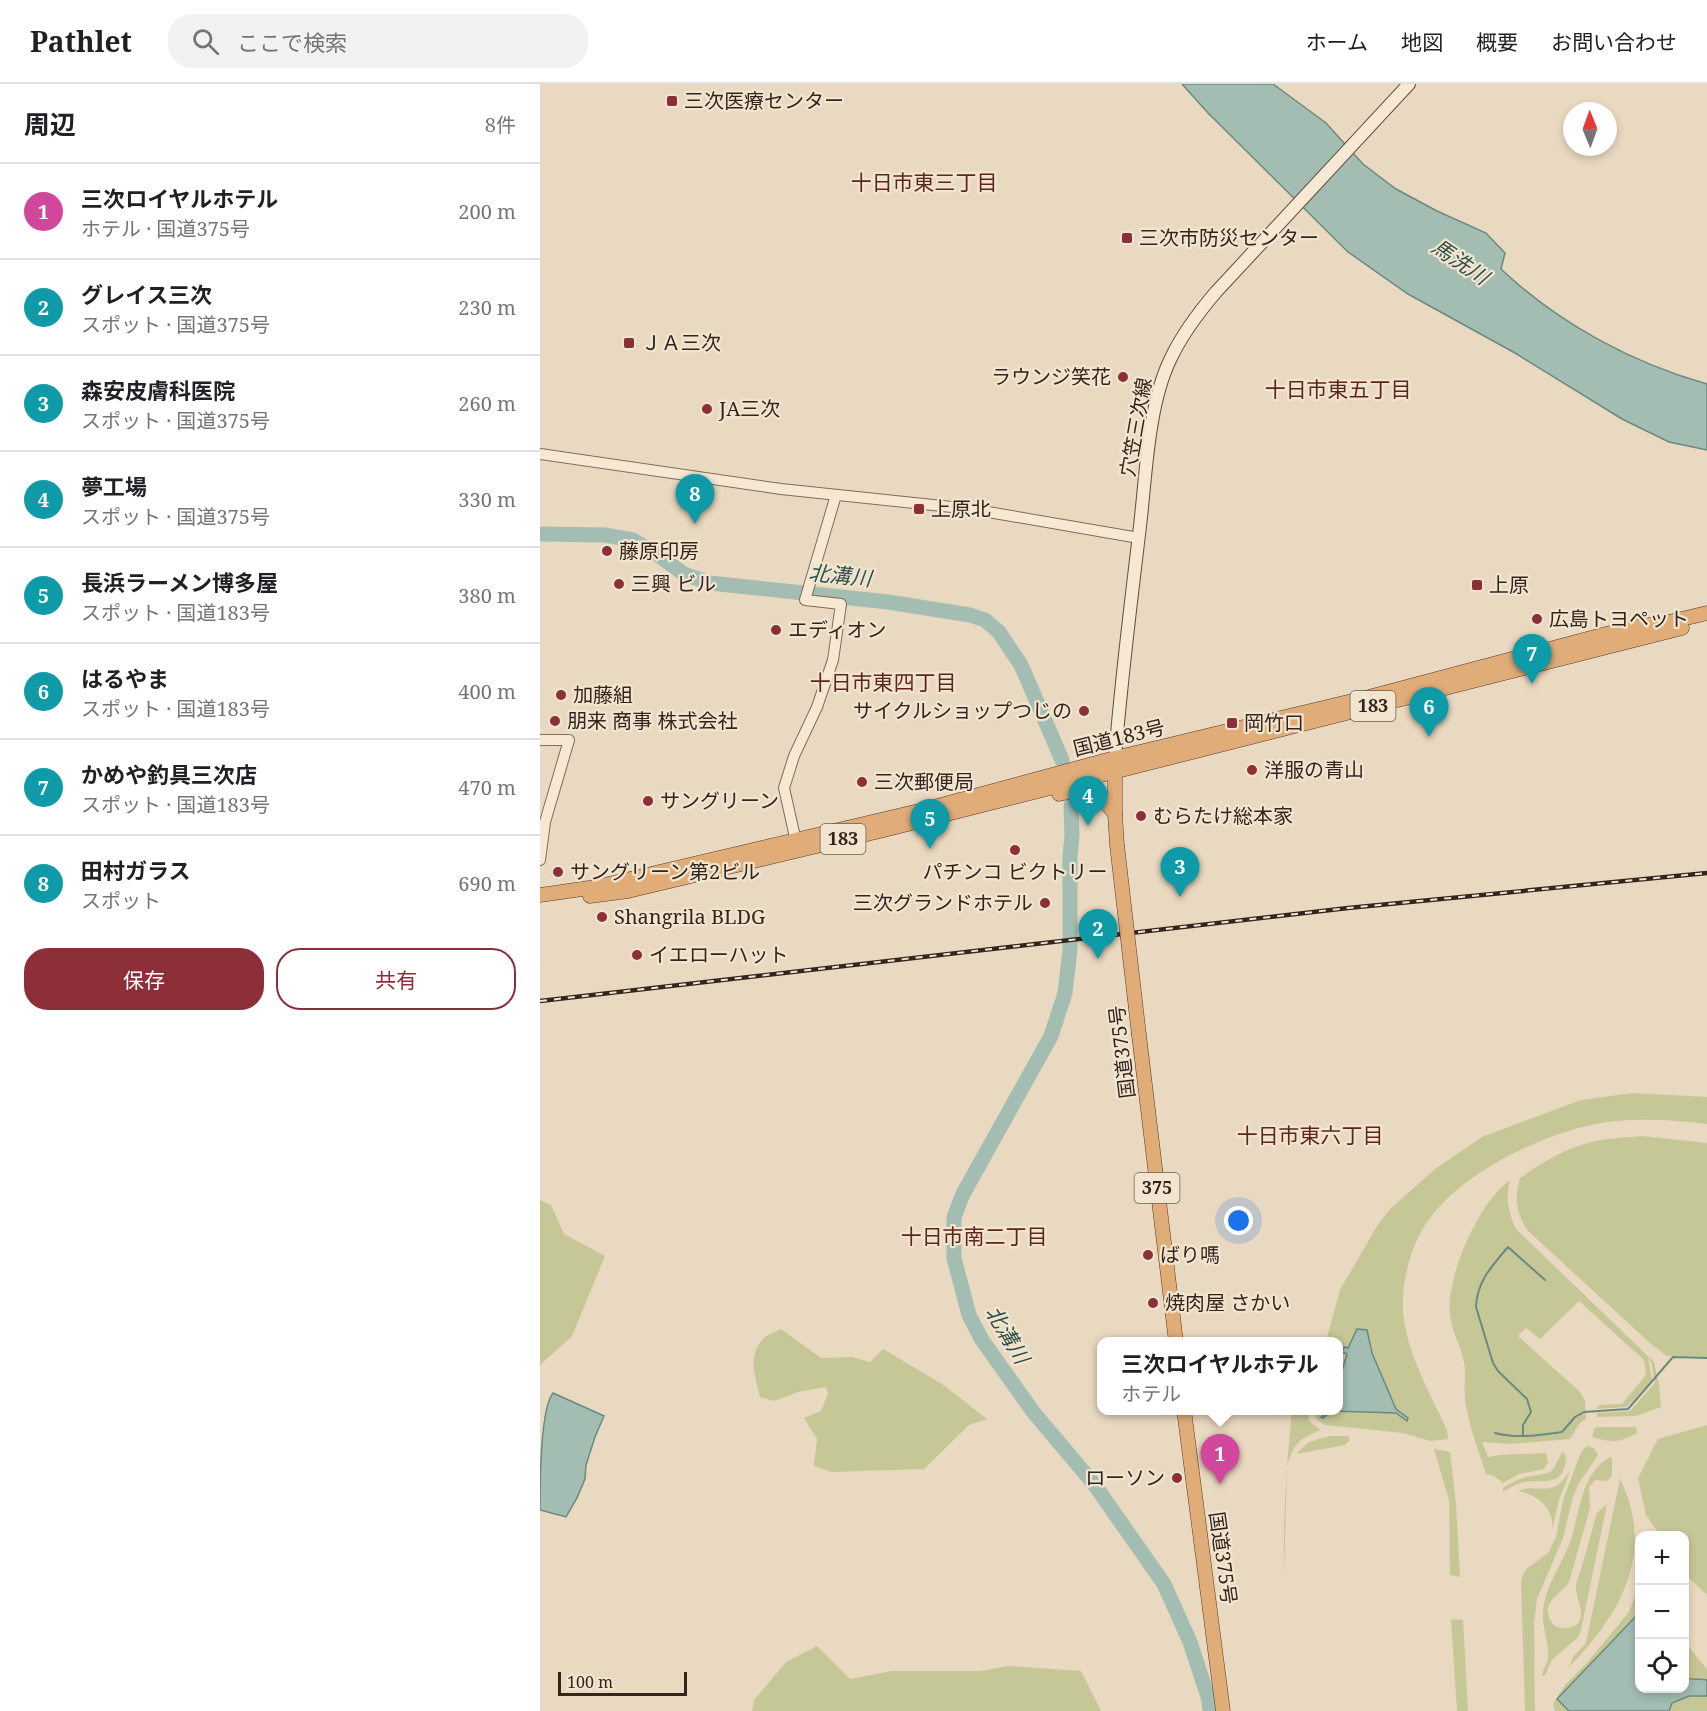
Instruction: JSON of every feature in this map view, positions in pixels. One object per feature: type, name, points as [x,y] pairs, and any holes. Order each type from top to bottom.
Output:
[{"type":"highway","name":"国道183号","points":[[540,895],[596,887],[796,844],[888,829],[1027,793],[1115,764],[1629,628],[1670,622],[1707,613]]},
{"type":"highway","name":"国道183号","points":[[540,903],[628,891],[919,811],[1707,622]]},
{"type":"highway","name":"国道375号","points":[[1115,764],[1117,845],[1176,1337]]},
{"type":"highway","points":[[1027,793],[1058,794],[1082,789],[1092,791],[1100,795],[1115,814]]},
{"type":"highway","name":"国道375号","points":[[1185,1415],[1223,1711]]},
{"type":"main road","name":"穴笠三次線","points":[[1115,764],[1119,704],[1152,426],[1170,360],[1192,320],[1409,84]]},
{"type":"street","points":[[540,453],[781,489],[971,509],[1139,538]]},
{"type":"street","points":[[796,844],[784,789],[833,660],[841,604],[805,600],[836,495]]},
{"type":"street","points":[[540,740],[569,740],[545,822],[540,860]]},
{"type":"green space","points":[[1633,1093],[1707,1097],[1707,1124],[1632,1120],[1583,1127],[1530,1146],[1477,1175],[1435,1211],[1421,1232],[1407,1270],[1404,1291],[1403,1311],[1409,1342],[1426,1387],[1447,1430],[1448,1439],[1430,1441],[1403,1433],[1325,1425],[1317,1420],[1315,1415],[1343,1415],[1343,1337],[1327,1337],[1340,1290],[1377,1226],[1390,1209],[1435,1169],[1482,1137],[1581,1100]]},
{"type":"green space","points":[[1641,1136],[1707,1143],[1707,1357],[1667,1356],[1651,1344],[1527,1230],[1518,1211],[1517,1193],[1520,1178],[1542,1164],[1565,1151],[1588,1143]]},
{"type":"green space","points":[[1510,1180],[1508,1205],[1516,1229],[1654,1362],[1661,1407],[1636,1416],[1597,1417],[1597,1413],[1630,1411],[1655,1383],[1648,1357],[1652,1380],[1627,1407],[1596,1409],[1600,1405],[1622,1404],[1646,1375],[1644,1360],[1579,1301],[1540,1339],[1526,1328],[1518,1336],[1580,1392],[1585,1401],[1586,1419],[1580,1423],[1570,1439],[1512,1444],[1482,1442],[1488,1457],[1546,1453],[1548,1462],[1544,1469],[1519,1474],[1503,1483],[1494,1476],[1486,1474],[1471,1427],[1465,1399],[1464,1362],[1451,1320],[1450,1298],[1459,1261],[1476,1222],[1498,1191]]},
{"type":"green space","points":[[540,1200],[551,1205],[564,1234],[605,1256],[572,1336],[540,1365]]},
{"type":"green space","points":[[781,1329],[821,1358],[852,1357],[870,1362],[883,1349],[942,1384],[987,1419],[969,1425],[924,1469],[831,1472],[814,1466],[817,1439],[804,1418],[821,1411],[828,1394],[826,1387],[798,1392],[774,1401],[760,1397],[756,1382],[754,1359],[759,1344],[766,1337]]},
{"type":"green space","points":[[1292,1415],[1308,1415],[1309,1421],[1321,1430],[1298,1443],[1287,1466]]},
{"type":"green space","points":[[1707,1425],[1707,1595],[1689,1578],[1689,1531],[1657,1531],[1646,1515],[1638,1478],[1658,1439]]},
{"type":"green space","points":[[1596,1427],[1636,1427],[1637,1433],[1625,1439],[1605,1440],[1592,1437]]},
{"type":"green space","points":[[1329,1436],[1348,1436],[1350,1440],[1345,1445],[1296,1454],[1309,1442]]},
{"type":"green space","points":[[1587,1446],[1594,1448],[1598,1455],[1579,1483],[1573,1497],[1563,1538],[1537,1599],[1534,1623],[1535,1711],[1525,1711],[1521,1580],[1525,1570],[1549,1552],[1556,1537],[1563,1500],[1581,1452]]},
{"type":"green space","points":[[1434,1449],[1450,1452],[1456,1503],[1460,1577],[1450,1575],[1449,1500]]},
{"type":"green space","points":[[1562,1452],[1566,1456],[1565,1467],[1557,1478],[1520,1483],[1503,1492],[1503,1488],[1516,1481],[1551,1471]]},
{"type":"green space","points":[[1610,1457],[1612,1476],[1607,1481],[1595,1480],[1589,1487],[1590,1508],[1569,1582],[1548,1607],[1550,1619],[1558,1627],[1572,1627],[1580,1620],[1577,1583],[1597,1513],[1607,1504],[1581,1630],[1579,1636],[1552,1660],[1545,1675],[1542,1676],[1548,1657],[1543,1617],[1546,1596],[1571,1539],[1587,1483],[1600,1464]]},
{"type":"green space","points":[[1287,1468],[1284,1577],[1285,1514]]},
{"type":"green space","points":[[1570,1472],[1559,1500],[1552,1530],[1551,1515],[1548,1509],[1538,1499],[1518,1491],[1551,1488],[1560,1483]]},
{"type":"green space","points":[[1620,1479],[1630,1506],[1635,1532],[1628,1580],[1604,1626],[1569,1667],[1573,1657],[1586,1643]]},
{"type":"green space","points":[[1635,1596],[1635,1617],[1557,1699],[1569,1711],[1555,1711],[1553,1704],[1565,1685],[1586,1664],[1629,1612]]},
{"type":"green space","points":[[1451,1619],[1463,1620],[1468,1711],[1457,1711]]},
{"type":"green space","points":[[817,1646],[850,1679],[892,1671],[981,1671],[1009,1666],[1081,1671],[1101,1711],[752,1711],[754,1700],[786,1662]]},
{"type":"green space","points":[[1689,1647],[1707,1669],[1707,1680],[1689,1679]]},
{"type":"green space","points":[[1689,1696],[1707,1696],[1707,1711],[1669,1711],[1672,1703]]},
{"type":"water","name":"馬洗川","points":[[1182,84],[1273,84],[1326,123],[1363,164],[1396,189],[1486,233],[1505,253],[1501,269],[1523,289],[1571,324],[1651,365],[1707,384],[1707,450],[1669,442],[1622,419],[1515,353],[1408,294],[1348,252],[1208,113]]},
{"type":"water","points":[[1357,1329],[1367,1330],[1372,1353],[1396,1409],[1408,1418],[1407,1421],[1396,1413],[1343,1411],[1343,1368],[1347,1354],[1343,1352],[1343,1350],[1344,1347],[1348,1348]]},
{"type":"water","points":[[553,1393],[604,1416],[586,1465],[585,1479],[566,1517],[540,1510],[543,1430],[545,1414]]},
{"type":"water","points":[[1635,1617],[1635,1693],[1689,1693],[1689,1679],[1707,1680],[1707,1696],[1689,1696],[1672,1703],[1669,1711],[1569,1711],[1557,1699]]},
{"type":"waterway","name":"北溝川","points":[[540,534],[605,535],[633,540],[684,574],[710,583],[888,602],[970,615],[985,620],[999,632],[1021,665],[1062,760]]},
{"type":"waterway","name":"北溝川","points":[[1071,806],[1070,950],[1065,993],[1051,1036],[963,1194],[954,1217],[954,1258],[969,1315],[982,1340],[1034,1413],[1094,1484],[1164,1584],[1190,1642],[1209,1700],[1210,1711]]},
{"type":"waterway","points":[[1523,1436],[1523,1425],[1531,1412],[1527,1399],[1498,1371],[1493,1363],[1476,1307],[1477,1298],[1486,1274],[1508,1247],[1545,1280]]},
{"type":"waterway","points":[[1495,1433],[1520,1436],[1562,1432],[1575,1417],[1584,1412],[1628,1409],[1673,1357],[1707,1358]]},
{"type":"railway","points":[[540,1001],[1348,908],[1707,873]]},
{"type":"place","name":"三次医療センター","points":[[672,101]]},
{"type":"place","name":"三次市防災センター","points":[[1127,238]]},
{"type":"place","name":"ＪＡ三次","points":[[629,343]]},
{"type":"place","name":"ラウンジ笑花","points":[[1123,377]]},
{"type":"place","name":"JA三次","points":[[707,409]]},
{"type":"place","name":"上原北","points":[[919,509]]},
{"type":"place","name":"田村ガラス","points":[[695,524]]},
{"type":"place","name":"藤原印房","points":[[607,551]]},
{"type":"place","name":"三興 ビル","points":[[619,584]]},
{"type":"place","name":"上原","points":[[1477,585]]},
{"type":"place","name":"広島トヨペット","points":[[1537,619]]},
{"type":"place","name":"エディオン","points":[[776,630]]},
{"type":"place","name":"かめや釣具三次店","points":[[1532,684]]},
{"type":"place","name":"加藤組","points":[[561,695]]},
{"type":"place","name":"サイクルショップつじの","points":[[1084,711]]},
{"type":"place","name":"朋来 商事 株式会社","points":[[555,721]]},
{"type":"place","name":"岡竹口","points":[[1232,723]]},
{"type":"place","name":"はるやま","points":[[1429,737]]},
{"type":"place","name":"洋服の青山","points":[[1252,770]]},
{"type":"place","name":"三次郵便局","points":[[862,782]]},
{"type":"place","name":"サングリーン","points":[[648,801]]},
{"type":"place","name":"むらたけ総本家","points":[[1141,816]]},
{"type":"place","name":"夢工場","points":[[1088,826]]},
{"type":"place","name":"長浜ラーメン博多屋","points":[[930,849]]},
{"type":"place","name":"パチンコ ビクトリー","points":[[1015,850]]},
{"type":"place","name":"サングリーン第2ビル","points":[[558,872]]},
{"type":"place","name":"森安皮膚科医院","points":[[1180,897]]},
{"type":"place","name":"三次グランドホテル","points":[[1045,903]]},
{"type":"place","name":"Shangrila BLDG","points":[[602,917]]},
{"type":"place","name":"イエローハット","points":[[637,955]]},
{"type":"place","name":"グレイス三次","points":[[1098,959]]},
{"type":"place","name":"ばり嗎","points":[[1148,1255]]},
{"type":"place","name":"焼肉屋 さかい","points":[[1153,1303]]},
{"type":"place","name":"ローソン","points":[[1177,1478]]},
{"type":"place","name":"三次ロイヤルホテル","points":[[1220,1484]]},
{"type":"district","name":"十日市東三丁目","points":[[924,183]]},
{"type":"district","name":"十日市東五丁目","points":[[1338,390]]},
{"type":"district","name":"十日市東四丁目","points":[[883,683]]},
{"type":"district","name":"十日市東六丁目","points":[[1310,1136]]},
{"type":"district","name":"十日市南二丁目","points":[[974,1237]]}]
